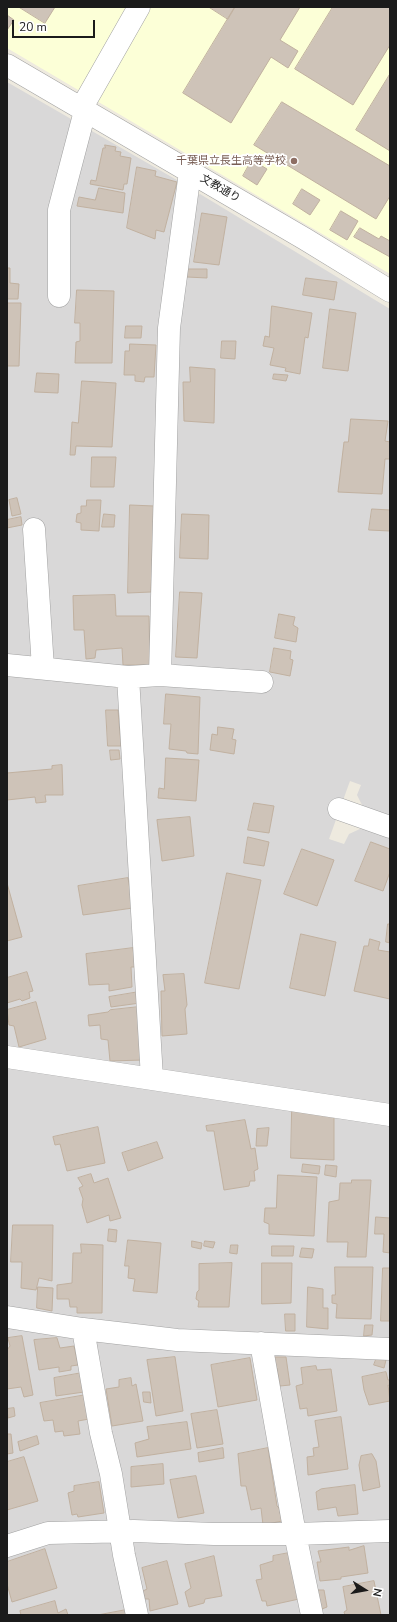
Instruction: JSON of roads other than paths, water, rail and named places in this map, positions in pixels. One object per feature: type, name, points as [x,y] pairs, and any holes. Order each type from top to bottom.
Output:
[{"type":"street","points":[[59,296],[59,210],[83,110],[139,7]]},
{"type":"street","name":"文教通り","points":[[7,65],[390,291]]},
{"type":"street","points":[[160,675],[169,328],[190,172]]},
{"type":"street","points":[[34,529],[44,668]]},
{"type":"street","points":[[7,666],[44,668],[128,677],[160,675],[262,682]]},
{"type":"street","points":[[128,677],[152,1078]]},
{"type":"street","points":[[339,809],[390,827]]},
{"type":"street","points":[[7,1057],[390,1114]]},
{"type":"street","points":[[7,1317],[83,1329],[177,1340],[390,1349]]},
{"type":"street","points":[[83,1329],[101,1432],[112,1474],[120,1531],[137,1615]]},
{"type":"street","points":[[261,1343],[295,1534],[312,1615]]},
{"type":"street","points":[[7,1546],[48,1533],[120,1531],[295,1534],[390,1531]]},
{"type":"place","name":"千葉県立長生高等学校","points":[[294,161]]}]
